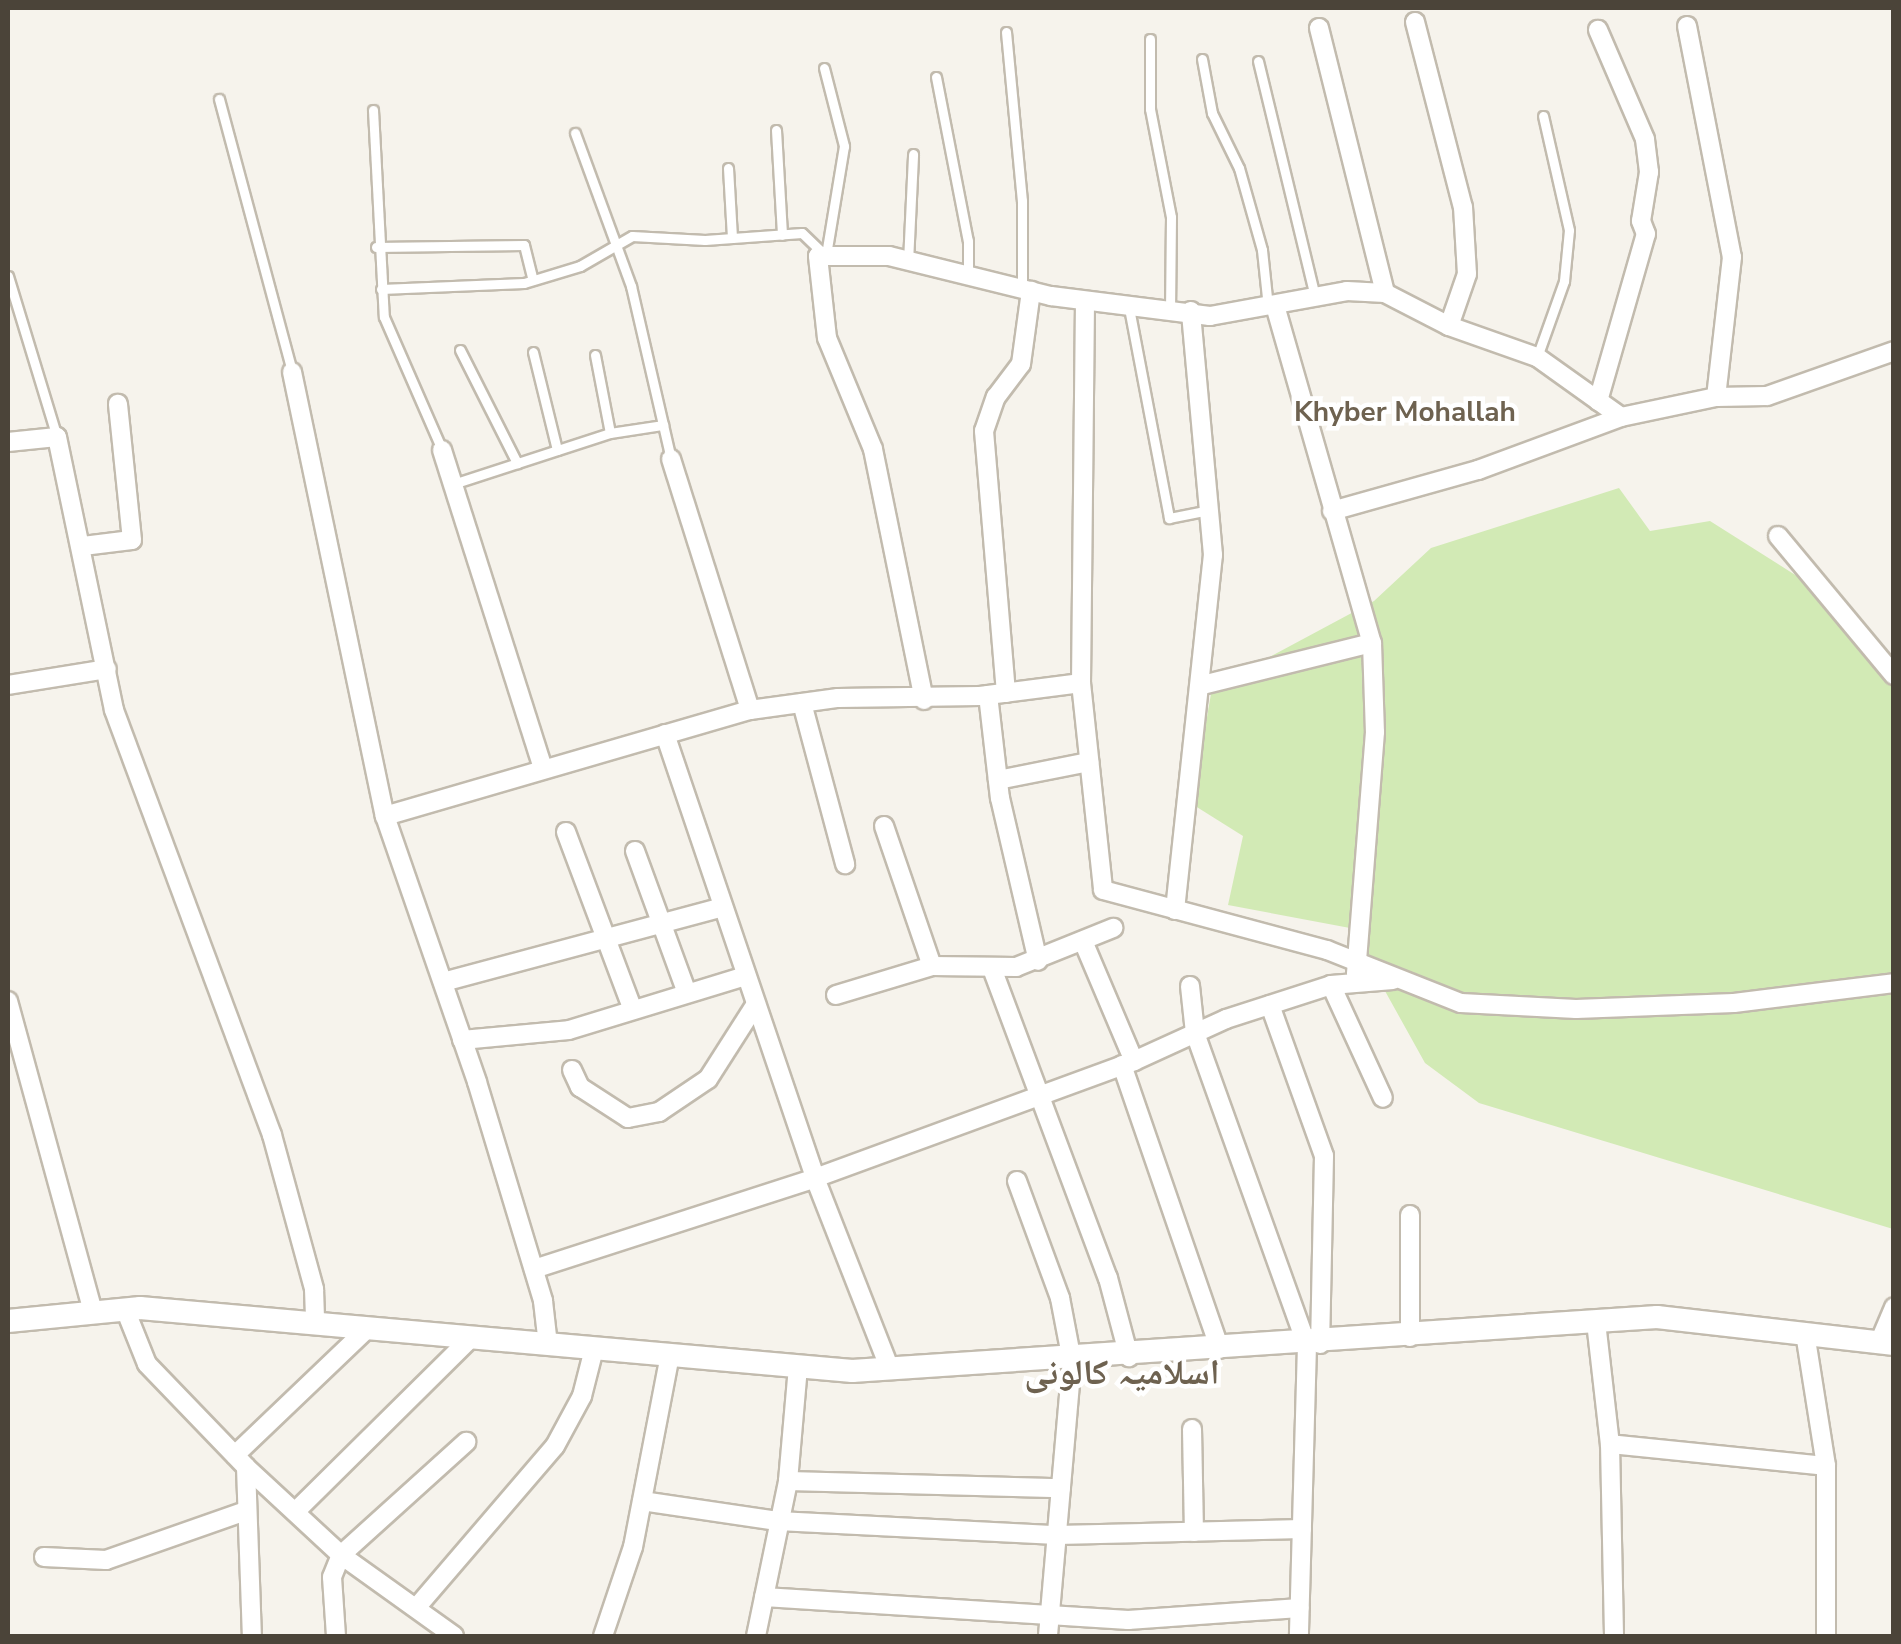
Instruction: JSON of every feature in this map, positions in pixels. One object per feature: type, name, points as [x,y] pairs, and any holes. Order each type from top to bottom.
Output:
[{"type":"street","points":[[1416,22],[1463,206],[1467,274],[1449,326]]},
{"type":"street","points":[[1687,26],[1732,257],[1716,398]]},
{"type":"street","points":[[1319,28],[1385,293]]},
{"type":"street","points":[[1598,30],[1645,139],[1649,172],[1641,220],[1646,234],[1598,401]]},
{"type":"street","points":[[924,700],[873,449],[827,338],[818,256],[908,262],[1026,290],[1129,308],[1273,309],[1316,299],[1385,293],[1449,326],[1537,357],[1621,417]]},
{"type":"street","points":[[1026,290],[1021,364],[996,397],[984,430],[998,780],[1038,960]]},
{"type":"street","points":[[1085,302],[1081,683],[1103,890],[1357,962],[1461,1003],[1576,1008],[1750,1002],[1894,983]]},
{"type":"street","points":[[1273,309],[1372,643],[1375,732],[1356,983]]},
{"type":"street","points":[[1175,910],[1202,685],[1212,555],[1190,311]]},
{"type":"street","points":[[1332,512],[1478,470],[1621,417],[1716,398],[1766,396],[1894,351]]},
{"type":"street","points":[[292,372],[385,816],[443,982],[534,1269],[548,1345]]},
{"type":"street","points":[[83,546],[132,540],[118,404]]},
{"type":"street","points":[[8,442],[57,438],[83,546],[114,710],[272,1135],[314,1289],[316,1325]]},
{"type":"street","points":[[442,450],[543,769]]},
{"type":"street","points":[[672,459],[750,710]]},
{"type":"street","points":[[1778,536],[1894,675]]},
{"type":"street","points":[[1202,685],[1372,643]]},
{"type":"street","points":[[8,685],[107,669]]},
{"type":"street","points":[[385,816],[750,710],[802,703],[924,700],[1081,683]]},
{"type":"street","points":[[802,703],[844,864]]},
{"type":"street","points":[[665,734],[816,1178],[890,1369]]},
{"type":"street","points":[[998,780],[1089,762]]},
{"type":"street","points":[[884,826],[932,966]]},
{"type":"street","points":[[566,832],[633,1010]]},
{"type":"street","points":[[636,851],[687,993]]},
{"type":"street","points":[[443,982],[722,907]]},
{"type":"street","points":[[836,995],[932,966],[994,970],[1038,960],[1113,928]]},
{"type":"street","points":[[1083,942],[1128,1063],[1220,1349]]},
{"type":"street","points":[[994,970],[1108,1278],[1129,1357]]},
{"type":"street","points":[[462,1040],[569,1030],[746,976]]},
{"type":"street","points":[[534,1269],[816,1178],[1128,1063],[1270,1005],[1330,985],[1399,980]]},
{"type":"street","points":[[1330,985],[1383,1098]]},
{"type":"street","points":[[1190,986],[1194,1033],[1314,1344]]},
{"type":"street","points":[[8,1001],[93,1312]]},
{"type":"street","points":[[572,1070],[580,1087],[628,1118],[659,1112],[708,1078],[756,1004]]},
{"type":"street","points":[[1270,1005],[1324,1156],[1299,1636]]},
{"type":"street","points":[[1017,1180],[1060,1298],[1072,1361],[1049,1627]]},
{"type":"street","points":[[1410,1216],[1410,1337]]},
{"type":"street","points":[[8,1321],[125,1309],[670,1356],[890,1369],[1072,1361],[1657,1316],[1886,1344],[1894,1307]]},
{"type":"street","points":[[125,1309],[146,1364],[240,1461],[297,1510],[341,1556],[452,1636]]},
{"type":"street","points":[[1596,1322],[1610,1444],[1614,1636]]},
{"type":"street","points":[[240,1461],[366,1330]]},
{"type":"street","points":[[1806,1333],[1826,1466],[1826,1636]]},
{"type":"street","points":[[297,1510],[470,1339]]},
{"type":"street","points":[[416,1608],[555,1446],[582,1396],[594,1349]]},
{"type":"street","points":[[603,1636],[642,1501],[670,1356]]},
{"type":"street","points":[[756,1636],[788,1481],[798,1366]]},
{"type":"street","points":[[1192,1429],[1194,1532]]},
{"type":"street","points":[[336,1636],[332,1577],[341,1556],[466,1442]]},
{"type":"street","points":[[1610,1444],[1826,1466]]},
{"type":"street","points":[[240,1461],[252,1636]]},
{"type":"street","points":[[788,1481],[1061,1488]]},
{"type":"street","points":[[642,1501],[778,1521],[1057,1535],[1302,1529]]},
{"type":"street","points":[[44,1557],[106,1560],[246,1512]]},
{"type":"street","points":[[764,1597],[1049,1627],[1300,1608]]},
{"type":"lane","points":[[1006,32],[1026,290]]},
{"type":"lane","points":[[1150,40],[1150,109],[1171,217],[1170,310]]},
{"type":"lane","points":[[1202,59],[1212,113],[1239,168],[1262,250],[1273,309]]},
{"type":"lane","points":[[1258,61],[1316,299]]},
{"type":"lane","points":[[824,68],[844,146],[826,256]]},
{"type":"lane","points":[[936,77],[968,241],[968,276]]},
{"type":"lane","points":[[219,99],[292,372]]},
{"type":"lane","points":[[372,110],[376,247],[384,317],[442,450]]},
{"type":"lane","points":[[1537,357],[1564,280],[1569,230],[1543,116]]},
{"type":"lane","points":[[776,130],[782,235]]},
{"type":"lane","points":[[575,133],[614,247],[632,286],[672,459]]},
{"type":"lane","points":[[908,262],[913,154]]},
{"type":"lane","points":[[728,168],[732,238]]},
{"type":"lane","points":[[381,290],[533,280],[632,236],[732,238],[802,233],[826,256]]},
{"type":"lane","points":[[376,247],[524,246],[533,280]]},
{"type":"lane","points":[[8,276],[57,438]]},
{"type":"lane","points":[[1129,308],[1169,518],[1208,510]]},
{"type":"lane","points":[[460,350],[517,463]]},
{"type":"lane","points":[[533,352],[558,450]]},
{"type":"lane","points":[[595,355],[610,433]]},
{"type":"lane","points":[[453,484],[610,433],[664,424]]},
{"type":"green space","points":[[1619,488],[1650,531],[1710,521],[1800,578],[1893,687],[1893,1229],[1479,1103],[1425,1063],[1350,928],[1228,905],[1243,836],[1192,804],[1212,688],[1374,601],[1431,548]]},
{"type":"district","name":"Khyber Mohallah","points":[[1405,412]]},
{"type":"district","name":"اسلامیہ کالونی","points":[[1122,1373]]}]
